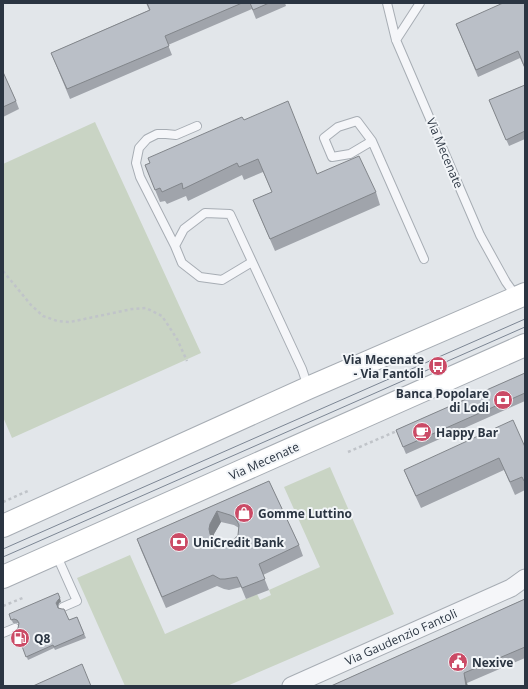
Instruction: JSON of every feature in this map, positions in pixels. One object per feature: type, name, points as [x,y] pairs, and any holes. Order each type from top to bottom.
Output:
[{"type":"main road","name":"Via Mecenate","points":[[3,526],[308,388],[522,300]]},
{"type":"main road","name":"Via Mecenate","points":[[3,577],[525,345]]},
{"type":"street","name":"Via Gaudenzio Fantoli","points":[[291,686],[518,586],[525,578]]},
{"type":"lane","name":"Via Mecenate","points":[[387,3],[396,40],[480,234],[506,282],[522,300]]},
{"type":"lane","points":[[396,40],[420,3]]},
{"type":"lane","points":[[372,141],[350,154],[332,158],[324,138],[338,127],[357,121],[372,141],[424,259]]},
{"type":"lane","points":[[197,126],[176,135],[157,134],[147,139],[139,148],[136,163],[140,177],[182,263],[200,277],[222,280],[252,262]]},
{"type":"lane","points":[[175,246],[184,229],[205,213],[230,214],[302,369],[308,388]]},
{"type":"lane","points":[[56,554],[77,601],[64,607]]},
{"type":"lane","points":[[3,633],[15,628]]},
{"type":"path","points":[[3,271],[31,305],[43,316],[57,321],[70,322],[132,309],[146,308],[162,316],[177,339],[188,361]]},
{"type":"path","points":[[348,452],[399,430]]},
{"type":"path","points":[[3,606],[25,597]]},
{"type":"green space","points":[[95,122],[201,353],[12,438],[3,417],[3,164]]},
{"type":"green space","points":[[330,467],[394,614],[227,686],[125,686],[77,578],[130,555],[165,634],[257,594],[260,600],[271,595],[269,590],[320,567],[284,487]]},
{"type":"building","points":[[147,3],[242,3],[165,36],[169,46],[67,89],[51,53],[150,10]]},
{"type":"building","points":[[250,3],[269,3],[253,10]]},
{"type":"building","points":[[503,3],[525,3],[525,68],[518,51],[476,70],[456,24]]},
{"type":"building","points":[[3,72],[16,101],[3,107]]},
{"type":"building","points":[[525,85],[525,131],[506,140],[489,100]]},
{"type":"building","points":[[288,101],[317,174],[359,156],[376,192],[270,239],[253,200],[272,192],[258,159],[239,167],[237,163],[183,189],[182,183],[162,192],[160,188],[155,190],[145,165],[150,163],[148,158],[242,117],[244,120]]},
{"type":"building","points":[[525,373],[525,393],[403,447],[396,430]]},
{"type":"building","points":[[513,420],[525,447],[525,481],[522,477],[510,482],[499,458],[416,496],[404,470]]},
{"type":"building","points":[[269,481],[299,545],[259,564],[265,579],[242,588],[237,577],[220,579],[213,575],[162,597],[137,539]],"holes":[[[217,511],[234,517],[239,525],[238,535],[232,542],[217,542],[210,534],[210,524]]]},
{"type":"building","points":[[58,593],[60,598],[56,603],[58,608],[64,609],[69,620],[77,617],[84,634],[54,647],[53,645],[26,657],[16,630],[19,623],[17,620],[11,620],[9,614]]},
{"type":"building","points":[[525,599],[525,647],[464,673],[466,686],[331,686]]},
{"type":"building","points":[[82,664],[91,686],[33,686]]},
{"type":"tram line","points":[[3,549],[525,319]]},
{"type":"tram line","points":[[3,557],[525,327]]},
{"type":"place","name":"Via Mecenate - Via Fantoli","points":[[438,366]]},
{"type":"place","name":"Banca Popolare di Lodi","points":[[503,400]]},
{"type":"place","name":"Happy Bar","points":[[422,432]]},
{"type":"place","name":"Gomme Luttino","points":[[244,513]]},
{"type":"place","name":"UniCredit Bank","points":[[179,542]]},
{"type":"place","name":"Q8","points":[[20,638]]},
{"type":"place","name":"Nexive","points":[[458,662]]}]
